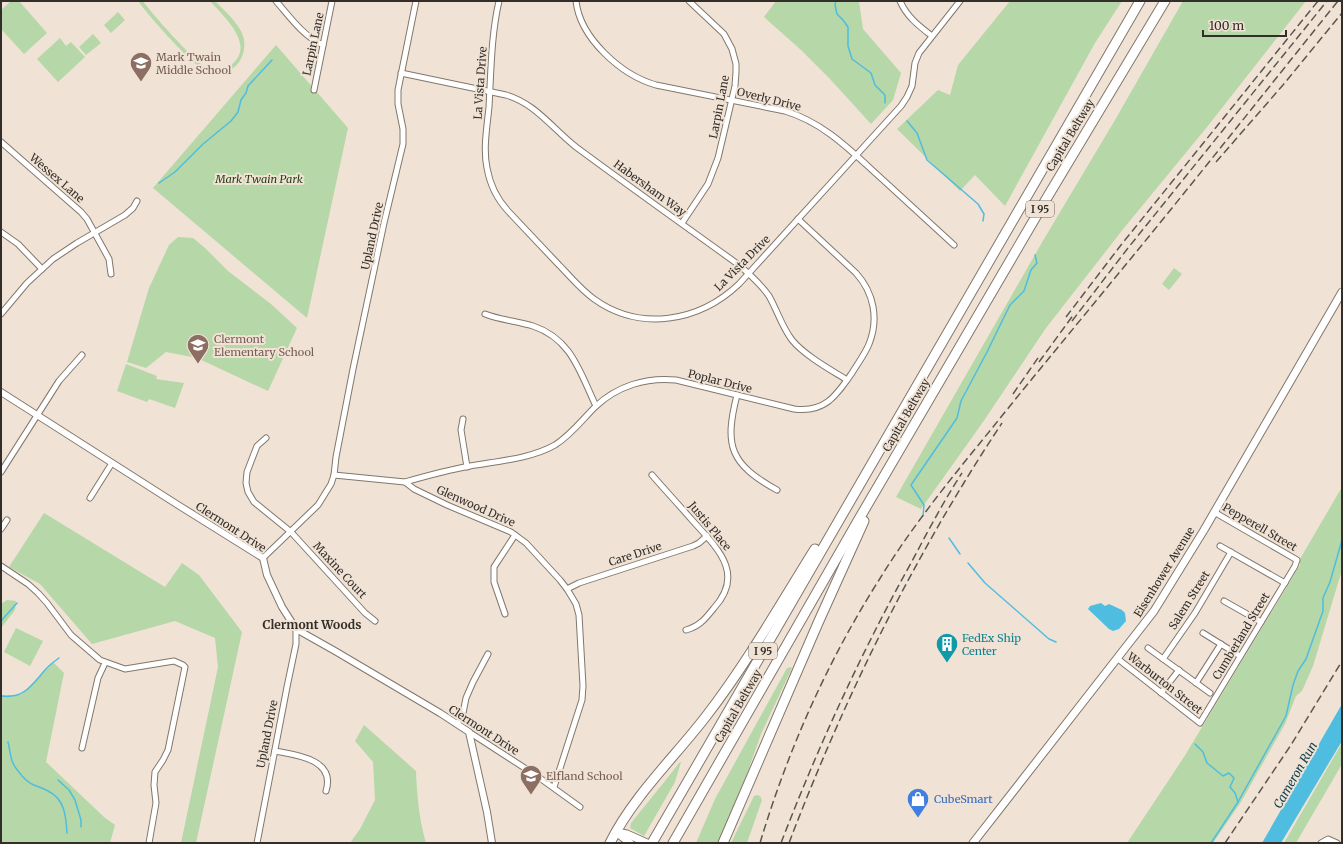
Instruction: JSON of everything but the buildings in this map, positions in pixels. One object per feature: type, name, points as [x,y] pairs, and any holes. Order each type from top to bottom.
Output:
[{"type":"highway","name":"Capital Beltway","points":[[651,842],[1140,1]]},
{"type":"highway","name":"Capital Beltway","points":[[673,843],[828,572],[1044,203],[1165,1]]},
{"type":"highway","points":[[723,843],[831,592],[868,512],[918,419]]},
{"type":"highway","points":[[610,843],[632,808],[721,696],[872,463]]},
{"type":"main road","name":"Eisenhower Avenue","points":[[973,843],[1154,611],[1214,512],[1342,292]]},
{"type":"main road","points":[[616,832],[651,842]]},
{"type":"main road","points":[[616,832],[630,843]]},
{"type":"street","points":[[276,1],[305,34],[314,41],[323,45]]},
{"type":"street","name":"Larpin Lane","points":[[314,90],[332,1]]},
{"type":"street","name":"Upland Drive","points":[[334,475],[336,457],[353,369],[403,144],[403,129],[398,96],[401,73],[416,1]]},
{"type":"street","name":"La Vista Drive","points":[[498,1],[493,32],[486,159],[488,175],[494,191],[500,202],[508,211],[579,286],[594,299],[613,309],[633,316],[655,319],[676,318],[697,312],[715,303],[732,291],[901,106],[907,98],[912,86],[915,63],[919,53],[960,1]]},
{"type":"street","name":"Overly Drive","points":[[576,1],[580,18],[591,38],[601,49],[631,75],[640,80],[656,85],[731,100],[806,118],[827,132],[855,155],[954,245]]},
{"type":"street","name":"Larpin Lane","points":[[682,223],[700,196],[714,170],[722,148],[736,72],[736,64],[732,49],[724,34],[689,1]]},
{"type":"street","points":[[900,1],[909,17],[932,36]]},
{"type":"street","name":"Habersham Way","points":[[401,73],[515,98],[529,105],[576,146],[739,265],[759,283],[768,295],[787,333],[795,344],[847,380]]},
{"type":"street","name":"Wessex Lane","points":[[1,142],[76,206],[87,219],[109,259],[111,274]]},
{"type":"street","points":[[1,314],[26,283],[42,269],[65,251],[129,212],[134,208],[137,201]]},
{"type":"street","name":"Poplar Drive","points":[[405,482],[467,467],[529,456],[546,450],[568,435],[596,406],[607,397],[623,388],[639,382],[655,379],[676,380],[794,409],[806,410],[820,406],[831,400],[839,393],[866,351],[872,337],[874,318],[872,299],[866,286],[856,273],[798,220]]},
{"type":"street","points":[[1,232],[22,248],[42,269]]},
{"type":"street","points":[[485,314],[535,327],[559,341],[575,360],[596,406]]},
{"type":"street","points":[[1,472],[62,377],[82,355]]},
{"type":"street","name":"Clermont Drive","points":[[1,392],[263,558],[275,592],[296,630],[335,651],[457,724],[554,788],[580,807]]},
{"type":"street","points":[[737,395],[731,426],[731,439],[735,452],[741,463],[750,473],[758,480],[777,490]]},
{"type":"street","points":[[463,418],[461,430],[467,467]]},
{"type":"street","name":"Maxine Court","points":[[266,438],[256,446],[247,472],[246,483],[248,492],[254,502],[291,532],[365,613],[375,621]]},
{"type":"street","points":[[90,498],[112,463]]},
{"type":"street","points":[[263,558],[318,505],[331,484],[334,475]]},
{"type":"street","name":"Glenwood Drive","points":[[334,475],[405,482],[414,489],[447,505],[515,534],[535,551],[568,589],[576,604],[579,615],[583,693],[580,710],[554,788]]},
{"type":"street","name":"Justis Place","points":[[652,475],[719,550],[725,560],[728,573],[727,586],[720,601],[695,627],[686,630]]},
{"type":"street","name":"Pepperell Street","points":[[1214,512],[1297,560]]},
{"type":"street","points":[[1,529],[6,520]]},
{"type":"street","points":[[505,614],[494,582],[494,567],[515,534]]},
{"type":"street","name":"Care Drive","points":[[568,589],[579,583],[693,546],[707,536]]},
{"type":"street","points":[[1220,546],[1285,583]]},
{"type":"street","name":"Salem Street","points":[[1163,659],[1194,613],[1231,552]]},
{"type":"street","name":"Cumberland Street","points":[[1200,723],[1285,583],[1297,560]]},
{"type":"street","points":[[1,566],[28,584],[38,593],[48,603],[71,635],[105,663],[125,669],[174,661],[185,667],[168,750],[164,760],[155,772],[154,785],[156,803],[149,843]]},
{"type":"street","points":[[1224,601],[1261,622]]},
{"type":"street","name":"Upland Drive","points":[[257,843],[286,687],[296,644],[296,630]]},
{"type":"street","points":[[1203,634],[1240,656]]},
{"type":"street","points":[[1196,683],[1221,644]]},
{"type":"street","points":[[1148,648],[1210,693]]},
{"type":"street","points":[[457,724],[463,713],[466,698],[473,682],[488,654]]},
{"type":"street","name":"Warburton Street","points":[[1118,659],[1200,723]]},
{"type":"street","points":[[82,748],[98,678],[105,663]]},
{"type":"street","points":[[1161,693],[1179,670]]},
{"type":"street","points":[[469,732],[487,812],[492,843]]},
{"type":"street","points":[[275,751],[306,758],[317,763],[326,775],[326,790]]},
{"type":"street","points":[[1321,843],[1328,839],[1337,843]]},
{"type":"green space","points":[[11,1],[19,1],[47,33],[24,54],[1,29],[1,10]]},
{"type":"green space","points":[[138,1],[143,1],[174,37],[201,64],[210,69],[216,69],[231,65],[238,57],[241,49],[235,31],[210,1],[215,1],[233,19],[241,31],[244,40],[242,57],[231,70],[224,73],[206,71],[191,60],[181,50],[160,28]]},
{"type":"green space","points":[[776,1],[859,1],[863,29],[901,73],[893,100],[871,124],[801,50],[764,17]]},
{"type":"green space","points":[[1010,1],[1122,1],[1095,43],[1005,206],[975,175],[960,191],[897,129],[938,90],[950,95],[958,65]]},
{"type":"green space","points":[[1183,1],[1306,1],[1046,328],[983,422],[921,509],[896,497],[1044,239],[1115,120]]},
{"type":"green space","points":[[118,12],[125,20],[111,33],[104,25]]},
{"type":"green space","points":[[93,34],[101,43],[86,55],[79,47]]},
{"type":"green space","points":[[60,38],[66,46],[71,42],[85,57],[58,82],[37,59]]},
{"type":"green space","name":"Mark Twain Park","points":[[276,45],[348,128],[307,318],[153,188]]},
{"type":"green space","points":[[178,237],[193,238],[228,271],[271,304],[297,328],[268,391],[197,358],[166,352],[146,368],[127,362],[149,288],[169,245]]},
{"type":"green space","points":[[1174,268],[1182,274],[1169,290],[1162,284]]},
{"type":"green space","points":[[126,364],[157,376],[156,379],[184,383],[175,408],[149,399],[147,402],[117,391]]},
{"type":"green space","points":[[1342,487],[1342,570],[1313,666],[1302,691],[1296,696],[1285,724],[1241,802],[1213,843],[1127,843],[1184,757],[1300,565],[1300,559]]},
{"type":"green space","points":[[44,513],[165,587],[182,563],[199,575],[242,632],[196,843],[181,843],[218,667],[215,638],[175,621],[92,644],[40,584],[9,567]]},
{"type":"green space","points":[[7,600],[16,601],[15,610],[1,628],[1,604]]},
{"type":"green space","points":[[16,628],[43,641],[30,666],[4,652]]},
{"type":"green space","points":[[53,662],[64,673],[46,762],[104,817],[115,825],[110,843],[1,843],[1,695],[21,695]]},
{"type":"green space","points":[[787,668],[792,668],[761,734],[744,782],[718,843],[696,843],[715,799]]},
{"type":"green space","points":[[364,725],[416,771],[419,807],[426,843],[350,843],[360,829],[375,800],[373,762],[355,741]]},
{"type":"green space","points":[[1342,743],[1342,764],[1296,843],[1284,843]]},
{"type":"green space","points":[[680,762],[675,782],[644,836],[630,828],[631,823]]},
{"type":"green space","points":[[754,796],[760,796],[762,800],[747,843],[731,843]]},
{"type":"water","points":[[1101,603],[1105,606],[1109,604],[1125,613],[1126,621],[1119,629],[1113,631],[1109,629],[1088,609],[1090,606]]},
{"type":"water","name":"Cameron Run","points":[[1342,704],[1342,741],[1281,843],[1262,843]]},
{"type":"waterway","points":[[836,1],[835,5],[837,14],[848,27],[848,46],[852,59],[871,73],[875,85],[885,95],[885,103]]},
{"type":"waterway","points":[[159,183],[175,172],[203,144],[231,121],[238,112],[241,100],[246,93],[248,86],[272,60]]},
{"type":"waterway","points":[[907,121],[917,133],[927,160],[978,204],[984,214],[983,221]]},
{"type":"waterway","points":[[923,516],[924,505],[911,485],[957,418],[961,401],[1010,305],[1024,291],[1031,270],[1037,263],[1035,255]]},
{"type":"waterway","points":[[949,538],[960,554]]},
{"type":"waterway","points":[[1211,843],[1238,802],[1286,716],[1293,685],[1298,671],[1306,659],[1323,611],[1323,598],[1330,582],[1342,540]]},
{"type":"waterway","points":[[968,563],[985,583],[1049,639],[1056,642]]},
{"type":"waterway","points":[[1,621],[17,603]]},
{"type":"waterway","points":[[1,696],[16,695],[26,690],[48,666],[59,658]]},
{"type":"waterway","points":[[8,742],[12,761],[22,776],[32,784],[54,794],[58,799],[64,809],[67,833]]},
{"type":"waterway","points":[[1195,744],[1203,752],[1207,763],[1223,776],[1229,773],[1234,778],[1230,787],[1235,793],[1238,802]]},
{"type":"waterway","points":[[58,780],[69,790],[75,800],[81,820],[81,827]]},
{"type":"railway","points":[[1066,317],[1121,245],[1318,1]]},
{"type":"railway","points":[[1072,321],[1128,248],[1327,1]]},
{"type":"railway","points":[[760,843],[783,774],[810,707],[860,611],[905,540],[963,464],[1171,210],[1338,1]]},
{"type":"railway","points":[[1216,162],[1283,85],[1342,13]]},
{"type":"railway","points":[[1039,362],[1074,314]]},
{"type":"railway","points":[[1013,394],[1040,355]]},
{"type":"railway","points":[[789,843],[834,734],[884,627],[940,523],[1002,423]]},
{"type":"railway","points":[[781,843],[825,736],[875,631],[929,529],[962,473]]},
{"type":"railway","points":[[1225,843],[1291,745],[1342,661]]},
{"type":"place","name":"Mark Twain Middle School","points":[[141,82]]},
{"type":"place","name":"Clermont Elementary School","points":[[198,364]]},
{"type":"place","name":"FedEx Ship Center","points":[[947,664]]},
{"type":"place","name":"Elfland School","points":[[531,796]]},
{"type":"place","name":"CubeSmart","points":[[918,818]]},
{"type":"district","name":"Clermont Woods","points":[[312,624]]}]
